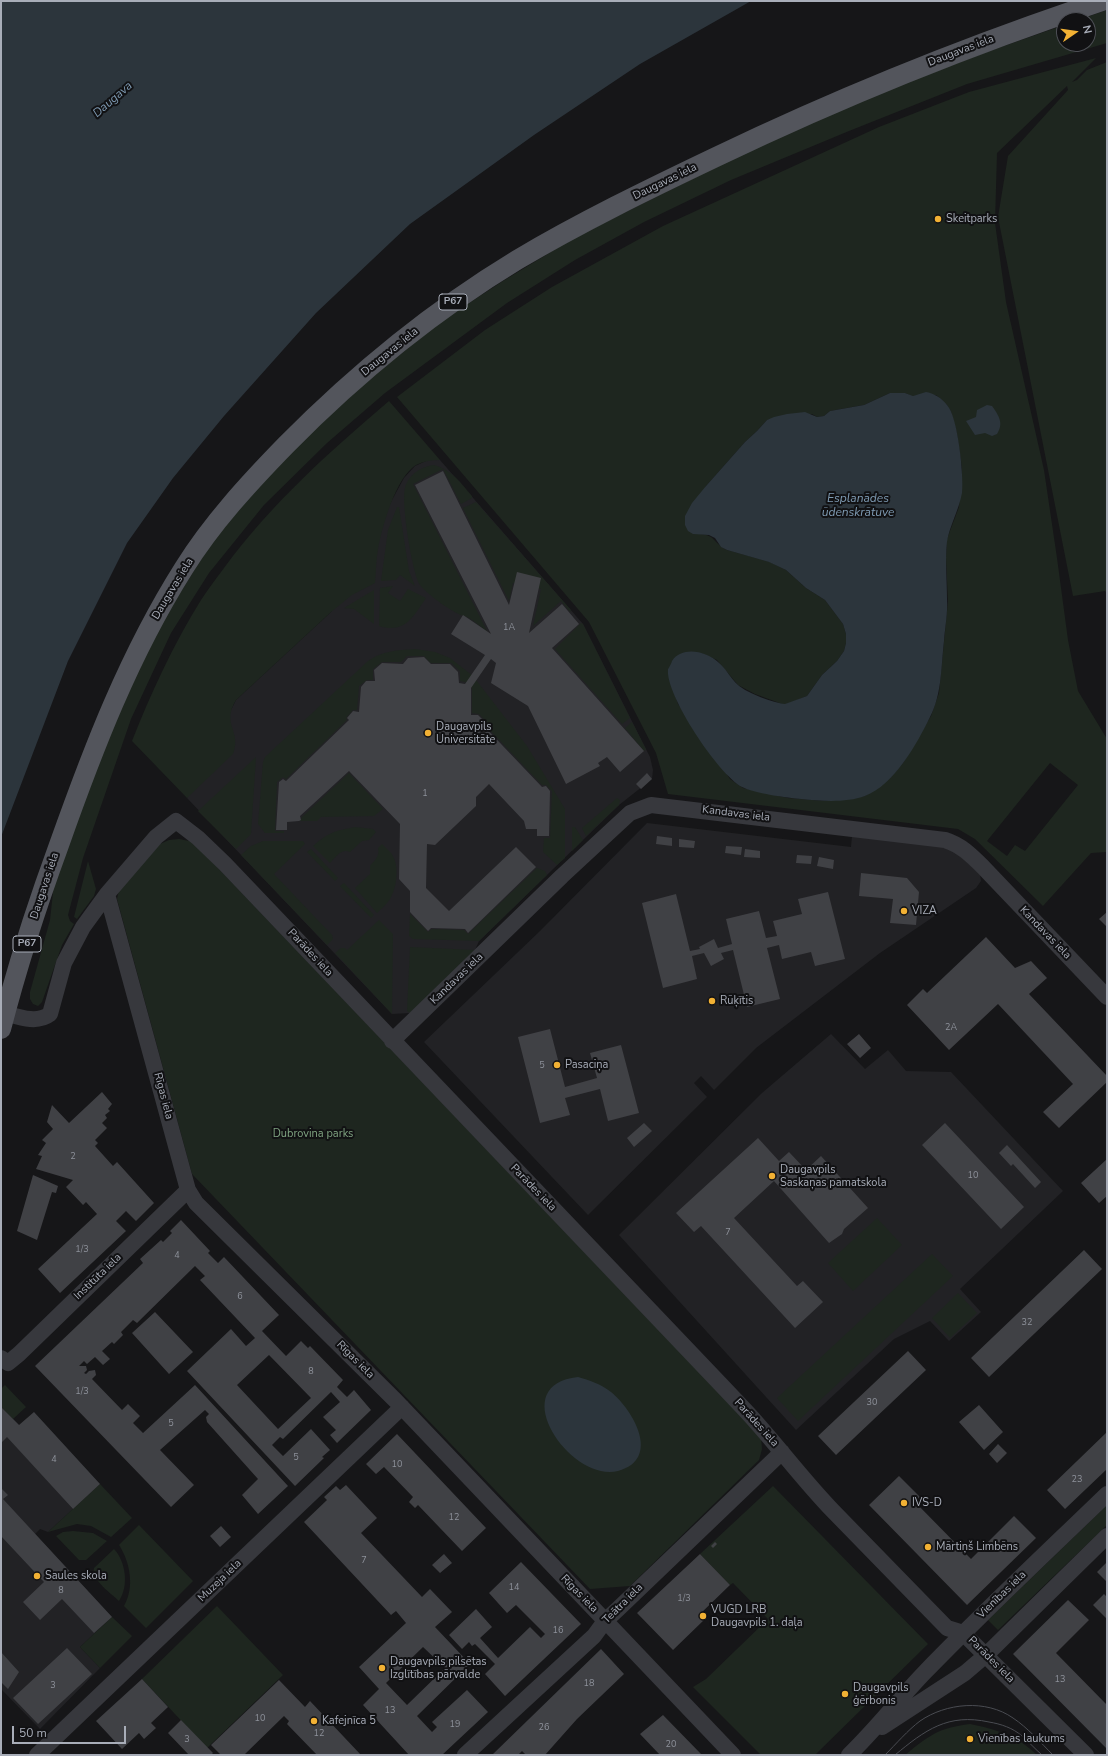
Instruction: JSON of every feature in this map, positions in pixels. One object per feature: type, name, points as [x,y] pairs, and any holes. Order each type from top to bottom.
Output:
[{"type":"main road","name":"Daugavas iela","points":[[3,1021],[48,874],[82,779],[110,708],[142,640],[185,567],[224,513],[258,473],[314,417],[391,350],[453,301],[516,261],[581,224],[754,139],[845,99],[972,46],[1102,1]]},
{"type":"street","name":"Kandavas iela","points":[[392,1041],[562,876],[630,813],[651,804],[945,840],[954,843],[965,850],[1107,997]]},
{"type":"street","name":"Parādes iela","points":[[3,1021],[43,1018],[50,1014],[64,963],[75,940],[107,894],[156,837],[176,821],[198,838],[225,864],[751,1417],[782,1452],[814,1492],[947,1628],[963,1633],[1086,1755]]},
{"type":"street","name":"Rīgas iela","points":[[107,894],[188,1190],[196,1203],[402,1407],[733,1755]]},
{"type":"street","name":"Institūta iela","points":[[4,1361],[20,1354],[188,1190]]},
{"type":"street","name":"Muzeja iela","points":[[44,1753],[218,1582],[402,1407]]},
{"type":"street","name":"Teātra iela","points":[[465,1755],[594,1636],[605,1621],[782,1452]]},
{"type":"street","name":"Vienības iela","points":[[849,1755],[869,1735],[904,1694],[963,1633],[1107,1494]]},
{"type":"street","name":"Vienības iela","points":[[869,1735],[937,1693],[965,1673],[986,1655],[1107,1536]]},
{"type":"shaded area","name":"Daugavpils Universitāte","points":[[428,460],[440,460],[583,624],[650,757],[653,770],[652,779],[619,805],[479,941],[475,950],[410,1013],[392,1014],[187,798],[236,700],[331,612],[404,478],[415,466]]},
{"type":"shaded area","points":[[647,823],[851,847],[852,836],[943,847],[953,851],[964,859],[980,875],[981,881],[976,888],[880,953],[756,1048],[714,1090],[701,1076],[694,1083],[707,1097],[588,1215],[424,1042],[540,931]]},
{"type":"shaded area","name":"Daugavpils Saskaņas pamatskola","points":[[831,1034],[865,1069],[888,1050],[906,1071],[951,1072],[1063,1191],[960,1289],[981,1312],[949,1341],[930,1321],[894,1339],[796,1430],[619,1235],[762,1093]]},
{"type":"shaded area","name":"Saules skola","points":[[1,1407],[19,1425],[8,1437],[73,1509],[48,1532],[40,1529],[35,1534],[112,1617],[80,1647],[100,1668],[40,1729],[1,1689]]},
{"type":"green space","points":[[1107,10],[1107,43],[1096,46],[1096,14]]},
{"type":"green space","points":[[1056,28],[1056,52],[1076,52],[967,84],[849,131],[731,180],[644,222],[575,260],[507,303],[385,393],[327,443],[264,505],[209,573],[171,633],[131,719],[83,858],[68,915],[70,921],[74,924],[62,945],[42,1002],[38,1006],[33,1004],[30,999],[30,992],[50,920],[54,883],[79,808],[150,641],[210,545],[254,491],[289,453],[372,377],[443,320],[503,281],[574,238],[752,149],[882,92],[984,53]]},
{"type":"green space","points":[[1096,58],[1072,82],[1077,80],[1087,70],[1107,62],[1107,593],[1105,591],[1073,596],[998,217],[1008,156],[1068,90],[1067,86],[997,153],[995,223],[1006,302],[1044,470],[1068,640],[1078,691],[1107,739],[1107,852],[1091,853],[1043,906],[975,839],[958,829],[668,794],[656,753],[589,622],[397,397],[485,330],[552,287],[663,226],[879,127],[969,92]],"holes":[[[890,393],[905,393],[912,396],[936,395],[947,405],[951,412],[957,434],[962,468],[959,507],[947,539],[946,558],[948,601],[939,693],[931,716],[903,763],[891,777],[865,796],[825,801],[788,798],[743,788],[730,779],[678,704],[668,669],[701,653],[717,660],[738,685],[755,694],[785,705],[807,696],[822,675],[837,661],[844,651],[846,634],[843,624],[825,600],[806,588],[786,570],[770,562],[727,550],[706,535],[693,534],[706,486],[745,442],[767,420],[812,414],[817,417],[824,416],[830,411],[864,405]],[[1050,763],[1078,785],[1025,851],[1015,845],[1007,856],[987,841]]]},
{"type":"green space","points":[[389,401],[440,460],[428,461],[416,465],[402,480],[396,491],[380,540],[375,583],[352,595],[331,612],[236,700],[230,716],[235,739],[233,754],[187,798],[132,741],[172,652],[206,592],[242,544],[261,522],[281,500],[344,440]]},
{"type":"green space","points":[[434,465],[446,470],[451,474],[472,496],[472,498],[461,504],[443,469],[413,484],[487,631],[467,617],[447,608],[420,585],[417,578],[406,522],[404,496],[405,488],[412,475],[420,469]]},
{"type":"green space","points":[[476,502],[571,610],[570,612],[561,601],[533,626],[541,589],[513,583],[509,601],[463,508]]},
{"type":"green space","points":[[397,507],[399,507],[409,571],[415,586],[400,575],[396,580],[381,581],[388,530]]},
{"type":"green space","points":[[393,586],[388,593],[400,601],[408,589],[426,598],[417,612],[402,626],[388,628],[379,626],[380,588]]},
{"type":"green space","points":[[374,590],[374,624],[354,609],[344,608]]},
{"type":"green space","points":[[581,623],[583,624],[630,718],[622,724],[555,649]]},
{"type":"green space","points":[[415,649],[435,652],[450,658],[473,676],[527,746],[565,809],[565,858],[557,865],[543,852],[544,838],[550,838],[552,791],[546,785],[542,785],[484,724],[484,719],[479,714],[472,713],[472,688],[465,682],[460,681],[460,671],[451,663],[431,663],[424,656],[407,656],[401,662],[382,662],[373,669],[373,680],[367,680],[359,686],[357,710],[353,710],[346,718],[347,720],[286,779],[283,777],[277,782],[275,831],[284,831],[284,833],[265,833],[258,824],[263,762],[265,757],[368,661],[385,653]]},
{"type":"green space","points":[[632,722],[646,749],[644,751],[625,728]]},
{"type":"green space","points":[[256,757],[251,834],[236,849],[198,811]]},
{"type":"green space","points":[[349,773],[383,809],[374,816],[321,817],[317,821],[300,821],[302,817]]},
{"type":"green space","points":[[617,798],[620,800],[619,805],[586,836],[582,828]]},
{"type":"green space","points":[[355,827],[373,829],[376,832],[369,840],[362,841],[350,852],[341,852],[330,863],[313,846],[332,833]]},
{"type":"green space","points":[[572,827],[575,827],[583,840],[572,851]]},
{"type":"green space","name":"Dubrovina parks","points":[[179,839],[189,841],[197,846],[761,1437],[762,1449],[759,1460],[630,1586],[590,1589],[192,1174],[117,899],[119,890],[160,844],[169,840]]},
{"type":"green space","points":[[263,841],[303,841],[305,844],[274,874],[332,935],[333,939],[327,945],[241,855],[251,846]]},
{"type":"green space","points":[[382,844],[394,858],[396,864],[396,882],[390,899],[377,913],[355,888],[370,874],[370,866],[377,858],[378,848]]},
{"type":"green space","points":[[311,849],[338,878],[335,881],[307,852]]},
{"type":"green space","points":[[88,861],[96,889],[94,896],[77,919],[74,917]]},
{"type":"green space","points":[[537,868],[545,871],[547,875],[479,941],[413,939],[409,936],[410,914],[428,932],[432,929],[464,930],[468,934]]},
{"type":"green space","points":[[344,883],[374,915],[371,918],[340,886]]},
{"type":"green space","points":[[379,920],[393,934],[392,1014],[335,953],[341,948],[345,948],[347,950]]},
{"type":"green space","points":[[410,947],[475,950],[410,1013],[407,1011]]},
{"type":"green space","points":[[877,1218],[902,1245],[853,1291],[828,1263]]},
{"type":"green space","points":[[932,1254],[953,1276],[798,1421],[777,1398]]},
{"type":"green space","points":[[958,1293],[977,1313],[950,1338],[932,1318]]},
{"type":"green space","points":[[5,1385],[26,1407],[13,1419],[1,1407],[1,1389]]},
{"type":"green space","points":[[100,1484],[132,1518],[111,1537],[91,1526],[77,1524],[48,1532]]},
{"type":"green space","points":[[773,1486],[928,1644],[815,1755],[761,1755],[693,1687],[706,1679],[768,1619],[733,1583],[730,1585],[700,1554]]},
{"type":"green space","points":[[1107,1505],[1107,1525],[998,1630],[988,1620]]},
{"type":"green space","points":[[139,1525],[193,1581],[146,1628],[124,1606],[129,1591],[130,1575],[126,1559],[119,1545]]},
{"type":"green space","points":[[73,1531],[93,1533],[107,1541],[86,1560],[79,1560],[56,1536],[63,1532]]},
{"type":"green space","points":[[114,1549],[121,1560],[125,1574],[124,1588],[119,1601],[98,1582],[94,1573],[94,1568]]},
{"type":"green space","points":[[217,1606],[283,1675],[207,1748],[142,1679]]},
{"type":"green space","points":[[112,1617],[132,1636],[100,1668],[80,1647]]},
{"type":"green space","name":"Vienības laukums","points":[[970,1724],[1006,1734],[1030,1748],[1037,1755],[905,1755],[928,1737],[942,1730]]},
{"type":"water","name":"Daugava","points":[[1,1],[751,1],[640,64],[534,135],[410,224],[316,313],[224,416],[173,478],[127,543],[68,661],[1,837]]},
{"type":"water","name":"Esplanādes ūdenskrātuve","points":[[926,392],[940,398],[945,402],[951,411],[957,433],[961,461],[962,485],[961,499],[947,542],[947,609],[939,690],[930,717],[911,751],[895,773],[876,791],[865,796],[842,801],[817,800],[771,795],[742,787],[732,780],[720,767],[695,733],[684,715],[669,681],[668,669],[672,661],[676,656],[682,653],[694,652],[707,655],[721,664],[735,682],[742,688],[774,702],[785,704],[807,696],[822,675],[837,661],[844,651],[846,634],[843,624],[825,600],[806,588],[786,570],[769,562],[727,550],[721,547],[715,538],[709,535],[693,534],[688,531],[685,525],[685,516],[692,503],[706,486],[745,442],[767,420],[787,414],[805,412],[817,417],[824,416],[830,411],[864,405],[890,393],[905,393],[913,396]]},
{"type":"water","points":[[987,405],[992,406],[999,416],[999,430],[997,434],[992,436],[985,433],[975,435],[966,421],[976,417],[977,410]]},
{"type":"water","points":[[578,1377],[607,1389],[628,1410],[639,1434],[641,1445],[639,1456],[631,1465],[618,1471],[600,1471],[581,1462],[565,1449],[552,1432],[545,1413],[546,1397],[556,1384]]},
{"type":"building","points":[[443,471],[509,605],[517,572],[541,578],[529,633],[562,604],[579,624],[552,648],[644,751],[620,772],[607,757],[598,763],[600,766],[566,784],[528,706],[491,683],[496,663],[491,659],[471,688],[471,715],[478,715],[482,719],[482,724],[542,787],[546,786],[550,791],[549,836],[537,836],[537,829],[526,829],[524,821],[489,784],[476,797],[476,806],[435,845],[427,844],[426,888],[449,911],[516,847],[536,867],[468,933],[465,929],[431,928],[428,931],[410,912],[410,891],[399,879],[400,824],[349,771],[300,816],[301,820],[287,822],[287,830],[276,830],[279,782],[283,779],[286,781],[349,720],[347,718],[353,711],[359,712],[361,687],[366,681],[375,681],[374,670],[382,663],[403,664],[408,658],[424,657],[431,664],[450,664],[458,672],[459,683],[465,684],[485,655],[451,634],[463,615],[491,634],[415,485]]},
{"type":"building","points":[[647,773],[652,779],[641,789],[636,784]]},
{"type":"building","points":[[657,836],[672,838],[672,846],[656,844]]},
{"type":"building","points":[[679,839],[695,841],[694,848],[679,847]]},
{"type":"building","points":[[726,846],[742,847],[741,855],[725,853]]},
{"type":"building","points":[[745,849],[760,851],[760,858],[744,857]]},
{"type":"building","points":[[797,855],[812,856],[811,864],[796,863]]},
{"type":"building","points":[[819,857],[834,860],[833,869],[817,866]]},
{"type":"building","name":"VIZA","points":[[861,873],[907,878],[919,892],[916,925],[890,923],[893,899],[859,896]]},
{"type":"building","points":[[828,892],[845,959],[815,966],[811,952],[782,959],[779,945],[767,948],[780,999],[747,1007],[733,950],[721,953],[724,959],[711,966],[704,953],[692,956],[697,979],[663,988],[642,903],[676,894],[690,951],[700,949],[699,947],[714,939],[718,948],[732,944],[726,919],[759,911],[766,938],[777,936],[773,921],[802,914],[798,899]]},
{"type":"building","points":[[1107,912],[1107,927],[1099,919]]},
{"type":"building","points":[[986,937],[1015,968],[1031,961],[1047,978],[1029,994],[1107,1076],[1107,1082],[1059,1128],[1043,1112],[1073,1084],[998,1004],[949,1050],[907,1005],[923,989],[927,993]]},
{"type":"building","points":[[550,1029],[565,1087],[597,1078],[590,1053],[621,1045],[639,1113],[608,1121],[600,1089],[565,1098],[570,1115],[540,1123],[518,1037]]},
{"type":"building","points":[[859,1034],[871,1048],[860,1058],[847,1044]]},
{"type":"building","points":[[102,1092],[112,1104],[108,1109],[110,1111],[105,1115],[107,1118],[102,1123],[107,1128],[95,1140],[98,1143],[95,1146],[113,1166],[117,1162],[154,1203],[136,1221],[126,1211],[116,1221],[126,1231],[60,1293],[38,1269],[97,1214],[86,1202],[83,1205],[66,1187],[73,1180],[36,1169],[42,1156],[38,1155],[46,1143],[42,1140],[53,1129],[47,1122],[52,1105],[69,1123]]},
{"type":"building","points":[[644,1123],[652,1131],[634,1147],[627,1138]]},
{"type":"building","points":[[945,1123],[1024,1207],[1001,1229],[922,1145]]},
{"type":"building","points":[[758,1138],[779,1161],[789,1152],[806,1170],[821,1156],[868,1208],[844,1229],[842,1234],[829,1243],[774,1181],[734,1218],[797,1286],[803,1281],[823,1302],[795,1328],[701,1226],[694,1232],[676,1213]]},
{"type":"building","points":[[1007,1145],[1041,1182],[1035,1188],[1013,1164],[1011,1166],[999,1153]]},
{"type":"building","points":[[1107,1159],[1107,1196],[1099,1203],[1081,1183]]},
{"type":"building","points":[[33,1175],[58,1186],[56,1193],[52,1192],[37,1240],[17,1231]]},
{"type":"building","points":[[181,1220],[210,1251],[208,1253],[218,1263],[224,1257],[279,1315],[262,1331],[286,1356],[301,1341],[308,1348],[310,1346],[343,1380],[337,1387],[347,1397],[354,1390],[371,1410],[337,1443],[330,1435],[336,1430],[323,1417],[340,1402],[331,1392],[283,1439],[280,1437],[272,1445],[283,1456],[311,1429],[330,1450],[322,1457],[324,1458],[295,1486],[187,1371],[231,1329],[246,1346],[255,1338],[200,1280],[205,1276],[195,1266],[137,1323],[133,1320],[121,1332],[123,1335],[114,1344],[112,1342],[102,1351],[110,1359],[103,1365],[95,1357],[87,1364],[84,1361],[79,1366],[86,1366],[87,1370],[84,1373],[86,1374],[89,1371],[95,1370],[96,1375],[92,1379],[122,1410],[128,1404],[140,1416],[133,1423],[143,1433],[195,1385],[288,1486],[258,1514],[242,1495],[258,1479],[207,1422],[206,1417],[209,1414],[205,1410],[160,1450],[194,1485],[171,1507],[35,1366],[143,1263],[140,1259],[161,1240],[163,1242],[172,1233],[170,1231]],"holes":[[[269,1355],[311,1398],[278,1429],[237,1385]]]},
{"type":"building","points":[[1084,1250],[1102,1269],[989,1377],[971,1358]]},
{"type":"building","points":[[155,1312],[193,1352],[169,1374],[132,1333]]},
{"type":"building","points":[[908,1351],[926,1370],[836,1455],[818,1436]]},
{"type":"building","points":[[979,1405],[1003,1432],[984,1450],[959,1422]]},
{"type":"building","points":[[1,1407],[19,1425],[34,1412],[100,1484],[73,1509],[7,1437],[1,1443]]},
{"type":"building","points":[[1107,1432],[1107,1469],[1065,1509],[1047,1490]]},
{"type":"building","points":[[397,1434],[486,1528],[462,1551],[418,1505],[415,1508],[409,1502],[413,1497],[384,1467],[376,1474],[366,1464]]},
{"type":"building","points":[[998,1444],[1007,1453],[997,1463],[989,1454]]},
{"type":"building","points":[[899,1476],[920,1497],[915,1502],[971,1559],[1014,1516],[1036,1538],[967,1605],[869,1505]]},
{"type":"building","points":[[346,1485],[377,1518],[361,1533],[422,1597],[430,1589],[452,1612],[435,1627],[470,1664],[417,1716],[432,1732],[437,1727],[432,1722],[467,1690],[488,1712],[442,1755],[409,1755],[363,1705],[379,1689],[359,1667],[406,1623],[396,1611],[391,1615],[304,1522],[327,1500],[324,1497],[336,1486],[340,1490]],"holes":[[[423,1647],[445,1668],[407,1705],[386,1683]]]},
{"type":"building","points":[[1,1488],[8,1495],[3,1499],[112,1617],[94,1633],[62,1599],[40,1620],[23,1602],[44,1582],[1,1536]]},
{"type":"building","points":[[221,1526],[231,1537],[220,1547],[210,1536]]},
{"type":"building","points":[[715,1542],[717,1544],[713,1548],[711,1546]]},
{"type":"building","points":[[444,1554],[452,1563],[440,1573],[432,1565]]},
{"type":"building","points":[[700,1554],[730,1585],[699,1615],[704,1620],[673,1650],[637,1613]]},
{"type":"building","points":[[521,1562],[581,1624],[505,1696],[485,1674],[495,1664],[475,1644],[472,1646],[469,1642],[462,1649],[449,1635],[476,1609],[492,1627],[480,1638],[498,1658],[530,1627],[541,1638],[545,1634],[516,1605],[507,1613],[489,1593]]},
{"type":"building","points":[[1107,1562],[1107,1582],[1097,1572]]},
{"type":"building","points":[[1104,1594],[1107,1597],[1107,1619],[1093,1605]]},
{"type":"building","points":[[1068,1600],[1089,1620],[1056,1653],[1107,1705],[1107,1749],[1013,1654]]},
{"type":"building","points":[[67,1648],[92,1674],[38,1724],[13,1698]]},
{"type":"building","points":[[601,1649],[624,1674],[577,1719],[545,1755],[526,1755],[522,1751],[518,1755],[492,1755]]},
{"type":"building","points":[[1,1652],[19,1672],[8,1689],[1,1682]]},
{"type":"building","points":[[142,1679],[168,1707],[151,1723],[156,1728],[144,1739],[139,1733],[122,1749],[96,1721]]},
{"type":"building","points":[[279,1680],[305,1707],[310,1701],[361,1755],[317,1755],[287,1724],[289,1721],[284,1716],[244,1755],[221,1755],[211,1745]]},
{"type":"building","points":[[663,1715],[702,1755],[660,1755],[640,1734]]},
{"type":"building","points":[[181,1720],[213,1753],[211,1755],[189,1755],[168,1733]]},
{"type":"tram line","points":[[885,1755],[920,1721],[942,1710],[966,1706],[991,1708],[1013,1718],[1029,1731],[1053,1755]]},
{"type":"tram line","points":[[895,1755],[927,1731],[949,1722],[961,1720],[989,1722],[1007,1727],[1022,1736],[1042,1755]]},
{"type":"place","name":"Skeitparks","points":[[938,219]]},
{"type":"place","name":"Daugavpils Universitāte","points":[[428,733]]},
{"type":"place","name":"VIZA","points":[[904,911]]},
{"type":"place","name":"Rūķītis","points":[[712,1001]]},
{"type":"place","name":"Pasaciņa","points":[[557,1065]]},
{"type":"place","name":"Daugavpils Saskaņas pamatskola","points":[[772,1176]]},
{"type":"place","name":"IVS-D","points":[[904,1503]]},
{"type":"place","name":"Mārtiņš Limbēns","points":[[928,1547]]},
{"type":"place","name":"Saules skola","points":[[37,1576]]},
{"type":"place","name":"VUGD LRB Daugavpils 1. daļa","points":[[703,1616]]},
{"type":"place","name":"Daugavpils pilsētas Izglītības pārvalde","points":[[382,1668]]},
{"type":"place","name":"Daugavpils ģērbonis","points":[[845,1694]]},
{"type":"place","name":"Kafejnīca 5","points":[[314,1721]]},
{"type":"place","name":"Vienības laukums","points":[[970,1739]]}]
